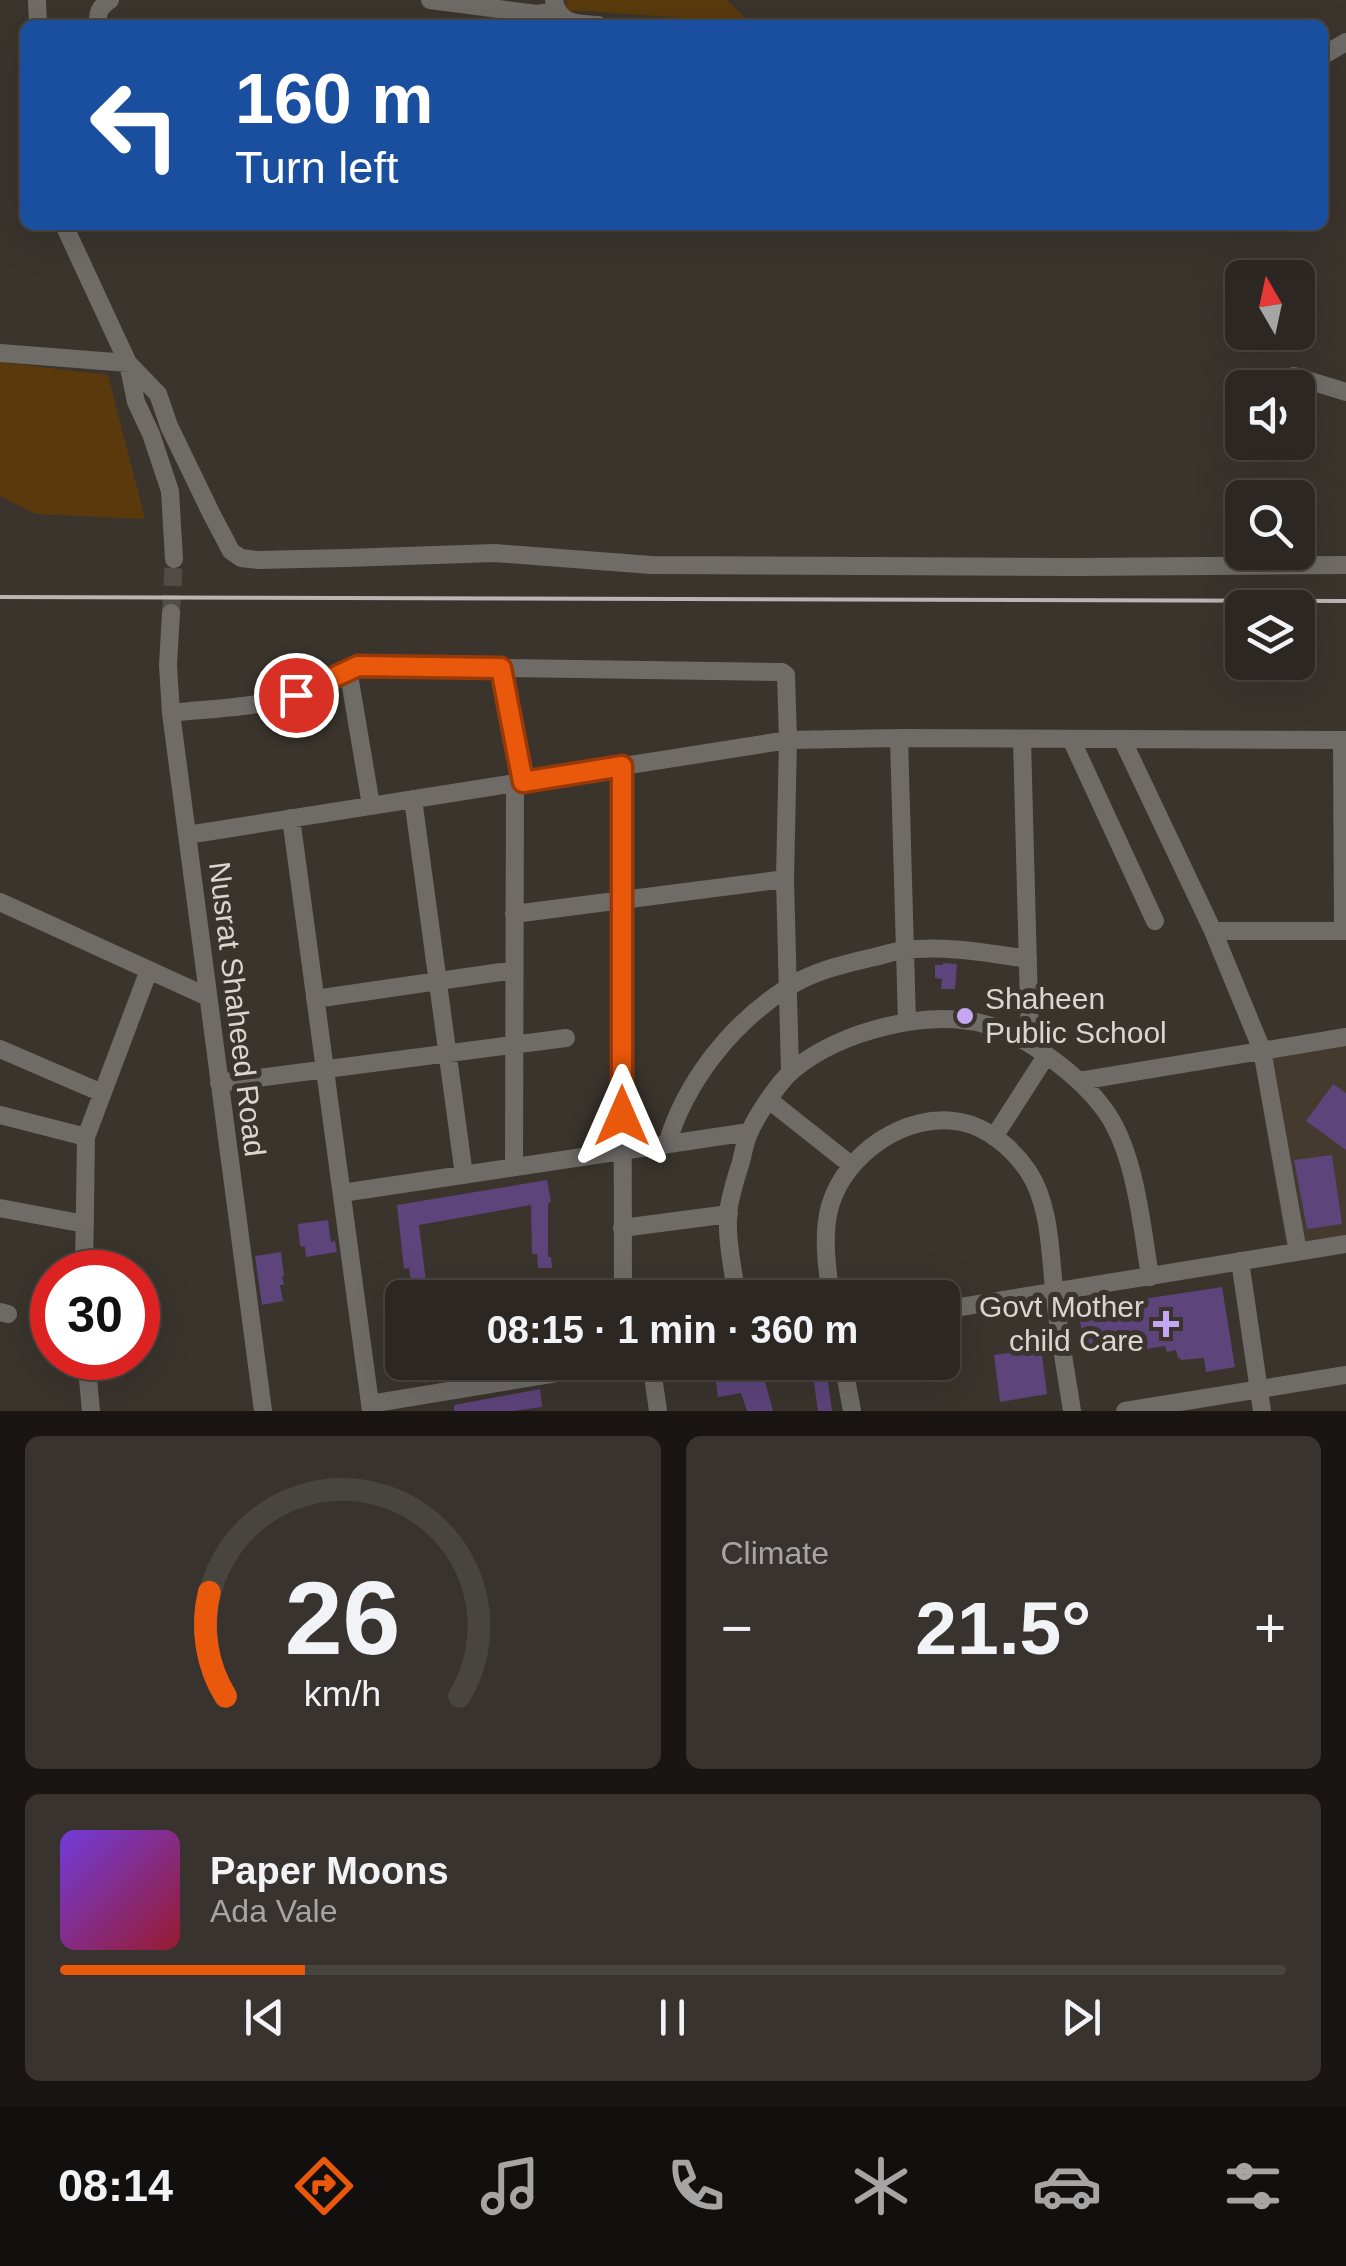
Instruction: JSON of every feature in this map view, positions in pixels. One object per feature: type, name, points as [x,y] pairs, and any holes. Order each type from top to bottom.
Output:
[{"type":"street","points":[[97,20],[100,7],[110,0]]},
{"type":"street","points":[[430,0],[538,14],[555,6]]},
{"type":"street","points":[[66,230],[128,362],[136,402],[165,470],[173,516],[174,560]]},
{"type":"street","points":[[0,353],[128,362],[158,394],[211,513],[231,551],[241,558],[495,553],[651,565],[1346,566]]},
{"type":"street","points":[[1315,382],[1346,392]]},
{"type":"street","name":"Nusrat Shaheed Road","points":[[171,613],[171,713],[263,1411]]},
{"type":"street","points":[[171,713],[283,699],[348,669],[371,666],[782,672],[786,676],[788,740],[790,1072]]},
{"type":"street","points":[[501,668],[519,782],[514,914],[514,1167]]},
{"type":"street","points":[[348,669],[371,806]]},
{"type":"street","points":[[899,738],[906,1022]]},
{"type":"street","points":[[1022,738],[1030,1044]]},
{"type":"street","points":[[1071,739],[1155,921]]},
{"type":"street","points":[[1122,739],[1213,930],[1262,1050],[1298,1252]]},
{"type":"street","points":[[187,834],[788,740],[1344,740],[1344,931],[1213,930]]},
{"type":"street","points":[[622,766],[622,1280]]},
{"type":"street","points":[[413,799],[464,1175]]},
{"type":"street","points":[[291,818],[370,1408],[527,1380]]},
{"type":"street","points":[[514,914],[786,878]]},
{"type":"street","points":[[0,902],[208,997]]},
{"type":"street","points":[[666,1144],[684,1101],[716,1051],[736,1028],[787,988],[840,965],[905,950],[969,950],[1028,958]]},
{"type":"street","points":[[84,1250],[86,1137],[149,970]]},
{"type":"street","points":[[316,999],[514,970]]},
{"type":"street","points":[[735,1280],[729,1214],[736,1180],[750,1132],[790,1072],[836,1044],[878,1029],[906,1022],[956,1020],[991,1025],[1030,1044],[1080,1082],[1105,1110],[1122,1142],[1150,1277]]},
{"type":"street","points":[[1080,1082],[1346,1037]]},
{"type":"street","points":[[219,1083],[566,1038]]},
{"type":"street","points":[[0,1049],[102,1093]]},
{"type":"street","points":[[994,1137],[1046,1056]]},
{"type":"street","points":[[769,1100],[851,1164]]},
{"type":"street","points":[[0,1115],[86,1137]]},
{"type":"street","points":[[829,1280],[829,1208],[851,1164],[886,1137],[922,1123],[962,1122],[984,1130],[1012,1150],[1030,1174],[1042,1200],[1072,1411]]},
{"type":"street","points":[[342,1193],[750,1132]]},
{"type":"street","points":[[0,1209],[85,1224]]},
{"type":"street","points":[[622,1228],[729,1214]]},
{"type":"street","points":[[960,1307],[1346,1244]]},
{"type":"street","points":[[1240,1261],[1262,1411]]},
{"type":"street","points":[[1125,1411],[1346,1375]]},
{"type":"street","points":[[88,1380],[91,1411]]},
{"type":"street","points":[[654,1380],[658,1411]]},
{"type":"street","points":[[846,1380],[852,1411]]},
{"type":"shaded area","points":[[567,0],[727,0],[747,20],[718,20],[565,10]]},
{"type":"shaded area","points":[[0,362],[108,375],[145,519],[36,514],[0,496]]},
{"type":"shaded area","points":[[1346,1043],[1346,1237],[1286,1246],[1254,1059]]},
{"type":"building","points":[[957,964],[955,989],[941,989],[942,979],[935,978],[935,965]]},
{"type":"building","points":[[1333,1084],[1346,1093],[1346,1150],[1306,1121]]},
{"type":"building","points":[[1332,1155],[1342,1224],[1307,1229],[1294,1160]]},
{"type":"building","points":[[547,1180],[551,1202],[548,1257],[552,1268],[538,1268],[537,1254],[532,1254],[531,1205],[419,1225],[426,1280],[411,1280],[409,1268],[404,1269],[397,1205]]},
{"type":"building","points":[[328,1220],[331,1242],[335,1241],[337,1252],[306,1257],[305,1247],[300,1246],[298,1224]]},
{"type":"building","points":[[281,1252],[283,1301],[262,1305],[255,1256]]},
{"type":"building","points":[[1222,1287],[1235,1367],[1206,1372],[1204,1358],[1182,1360],[1176,1350],[1167,1352],[1165,1346],[1115,1354],[1114,1345],[1093,1349],[1084,1345],[1078,1309]]},
{"type":"building","points":[[1041,1348],[1047,1394],[1000,1402],[994,1355]]},
{"type":"building","points":[[716,1380],[765,1380],[773,1411],[747,1411],[741,1393],[718,1397]]},
{"type":"building","points":[[814,1380],[828,1380],[832,1411],[818,1411]]},
{"type":"building","points":[[540,1389],[542,1407],[454,1411],[454,1405]]},
{"type":"tunnel","points":[[171,613],[174,559]]},
{"type":"railway","points":[[0,597],[1346,601]]},
{"type":"place","name":"Shaheen Public School","points":[[965,1016]]},
{"type":"place","name":"Govt Mother child Care","points":[[1166,1324]]},
{"type":"route","points":[[296,695],[358,666],[501,668],[523,782],[622,766],[622,1116]]}]
